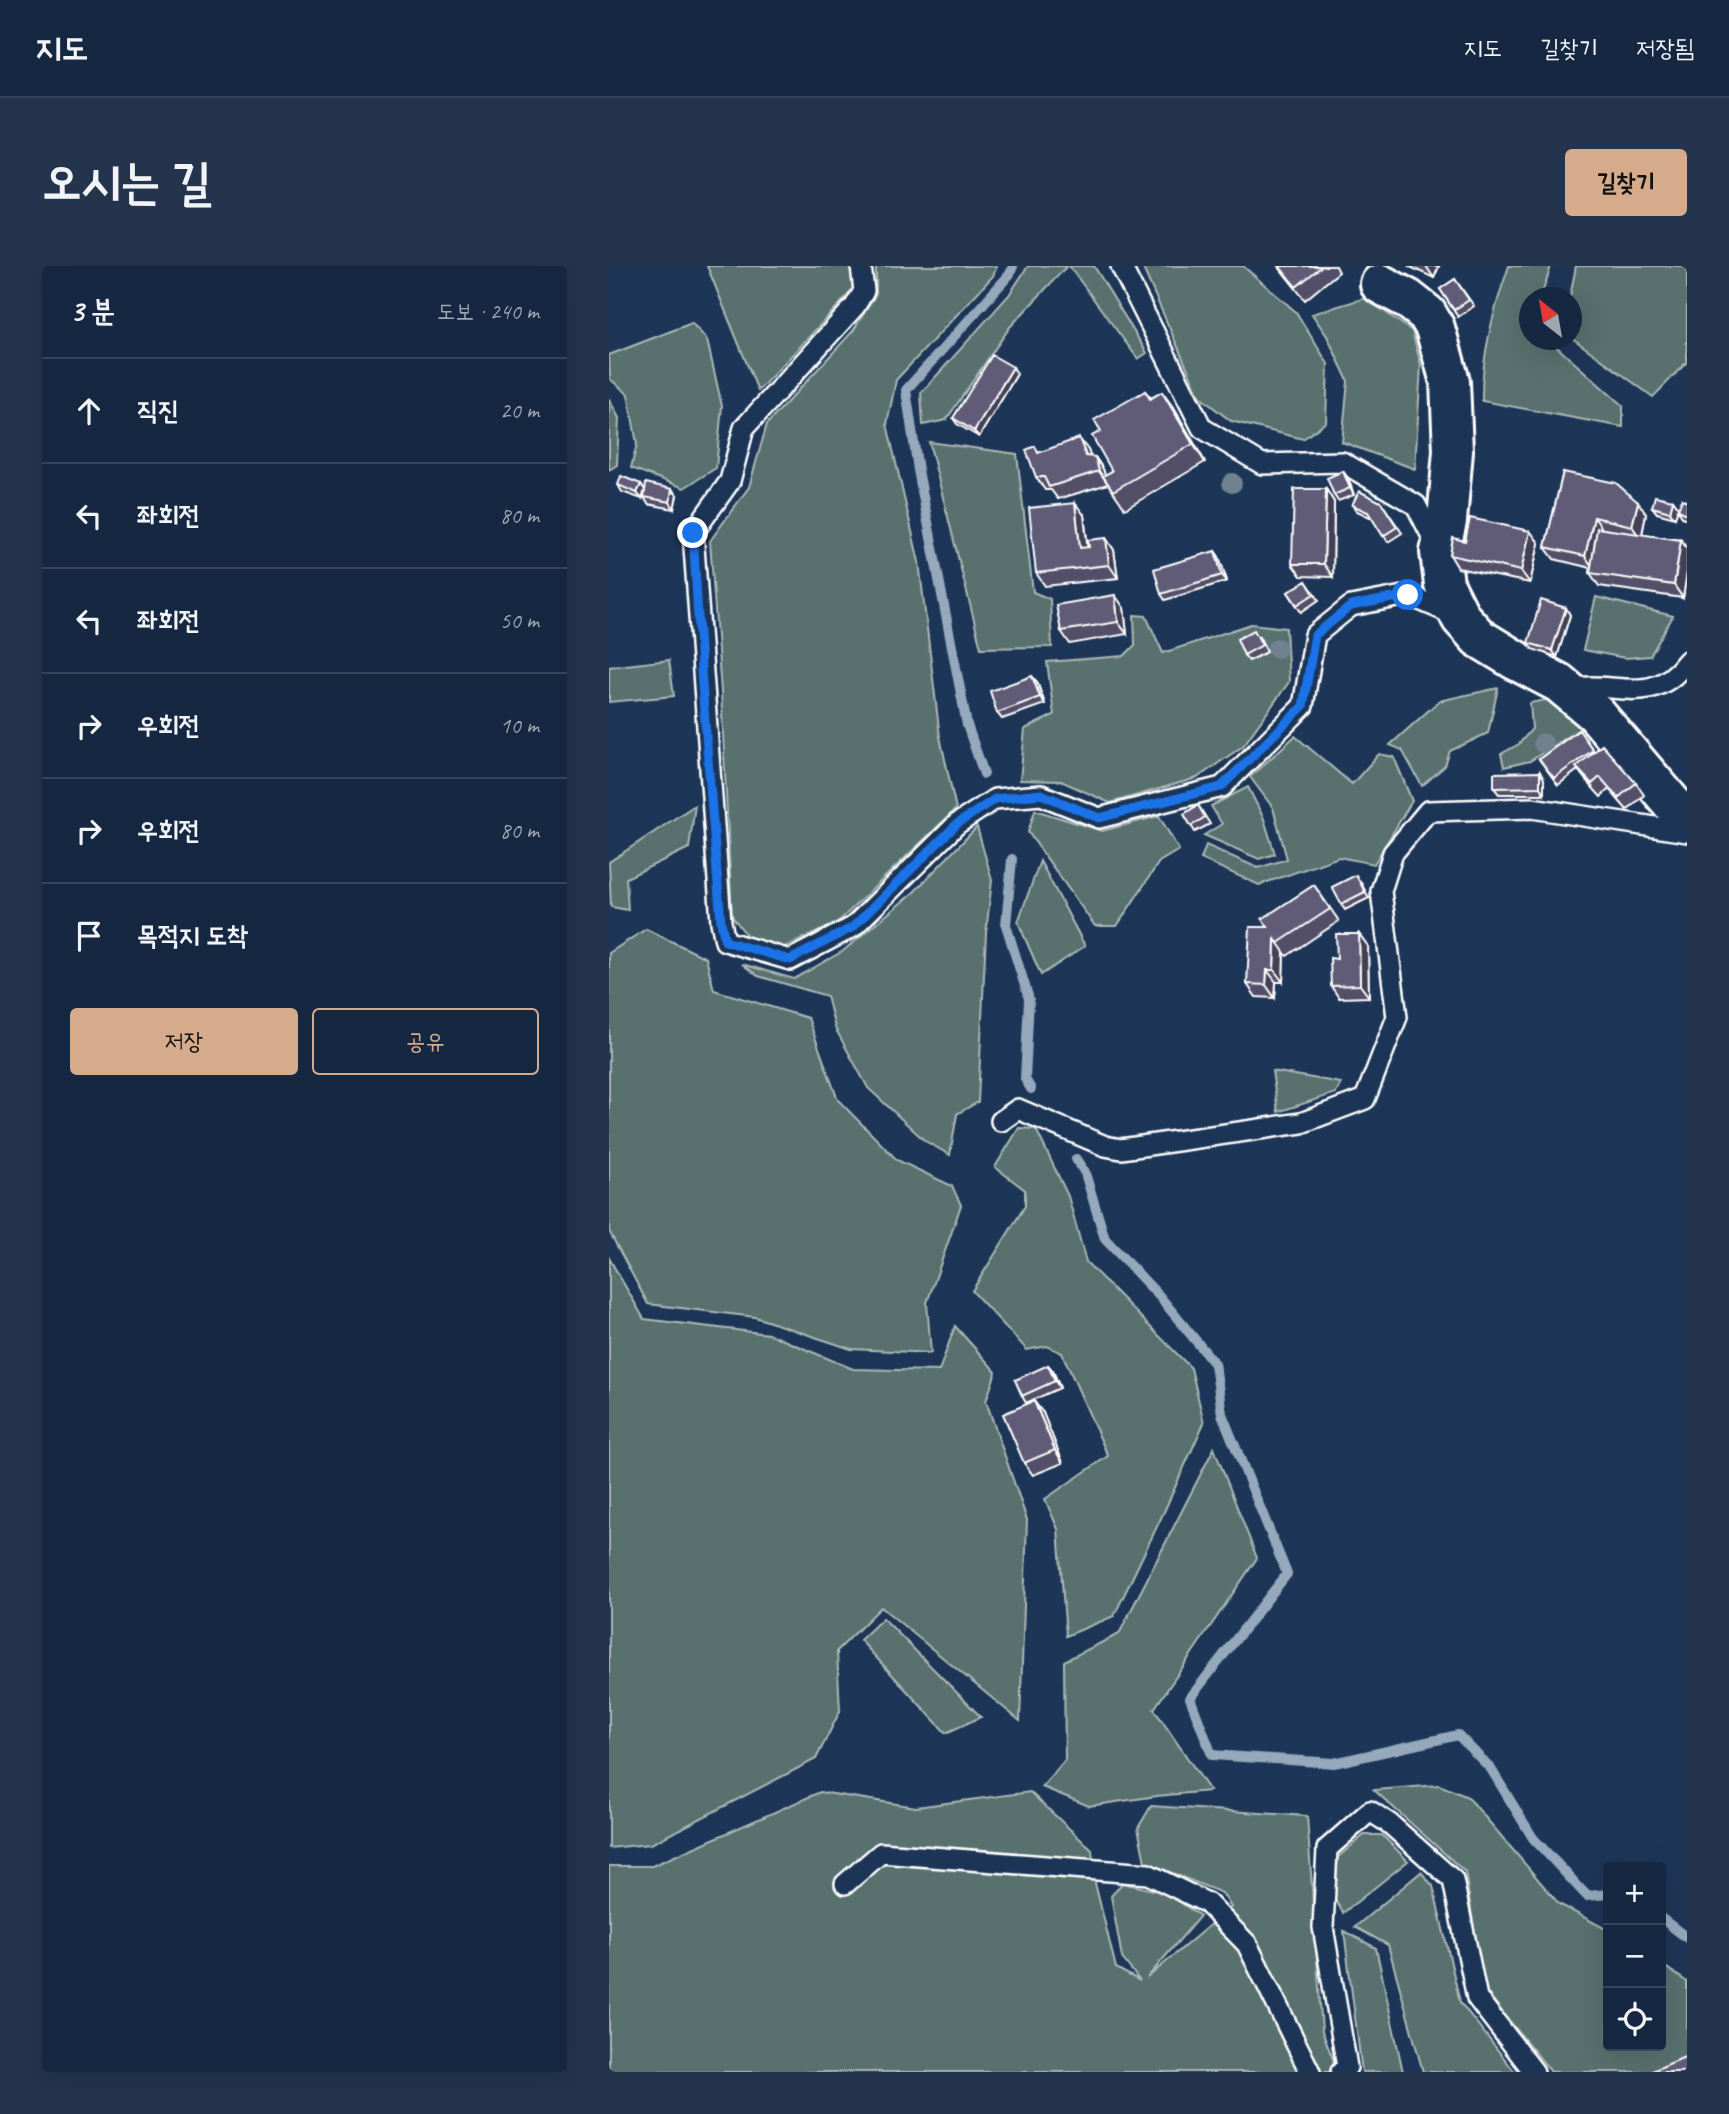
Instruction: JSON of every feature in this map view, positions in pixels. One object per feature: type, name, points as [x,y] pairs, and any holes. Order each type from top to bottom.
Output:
[{"type":"street","points":[[1380,284],[1408,299],[1427,314],[1435,328],[1450,382],[1453,451],[1447,521],[1440,552],[1444,584],[1461,618],[1479,638],[1559,683],[1595,714],[1687,821]]},
{"type":"lane","points":[[861,266],[864,290],[855,306],[744,428],[730,481],[693,533],[702,684],[721,922],[725,941],[790,960],[853,927],[957,824],[995,799],[1041,794],[1099,818],[1221,787],[1303,706],[1315,635],[1351,606],[1408,595],[1461,618]]},
{"type":"lane","points":[[1121,266],[1202,428],[1262,464],[1342,462],[1416,505],[1440,552]]},
{"type":"lane","points":[[1568,690],[1585,686],[1601,686],[1619,691],[1643,689],[1670,678],[1687,661]]},
{"type":"lane","points":[[1001,1121],[1018,1109],[1105,1146],[1121,1149],[1301,1123],[1366,1098],[1397,1017],[1381,891],[1393,853],[1428,811],[1532,808],[1687,832]]},
{"type":"lane","points":[[1341,2072],[1347,2067],[1323,1927],[1327,1849],[1370,1811],[1390,1824],[1453,1880],[1477,1998],[1534,2072]]},
{"type":"lane","points":[[845,1884],[881,1853],[1148,1874],[1207,1903],[1247,1944],[1310,2072]]},
{"type":"green space","points":[[707,266],[851,266],[854,289],[758,391]]},
{"type":"green space","points":[[876,266],[997,266],[993,276],[896,380],[887,424],[919,562],[940,737],[956,809],[837,923],[776,951],[747,936],[732,916],[721,692],[710,541],[749,487],[767,424],[853,331],[876,294]]},
{"type":"green space","points":[[1028,266],[1067,266],[1010,327],[946,420],[923,425],[921,393],[1009,295]]},
{"type":"green space","points":[[1069,266],[1094,266],[1147,353],[1138,359]]},
{"type":"green space","points":[[1142,266],[1243,266],[1296,312],[1328,364],[1326,422],[1303,439],[1231,421],[1200,397]]},
{"type":"green space","points":[[1509,266],[1551,266],[1544,287],[1519,287],[1519,350],[1560,350],[1623,406],[1623,427],[1482,401],[1489,332]]},
{"type":"green space","points":[[1576,266],[1687,266],[1687,362],[1653,397],[1582,345],[1582,287],[1572,287]]},
{"type":"green space","points":[[1365,298],[1412,331],[1421,365],[1415,469],[1342,442],[1348,381],[1327,336],[1312,314]]},
{"type":"green space","points":[[692,323],[707,340],[722,406],[716,468],[684,488],[631,468],[637,444],[628,394],[610,379],[609,355]]},
{"type":"green space","points":[[609,399],[619,418],[617,465],[609,470]]},
{"type":"green space","points":[[929,442],[1017,454],[1033,592],[1050,599],[1052,647],[981,648]]},
{"type":"green space","points":[[1596,597],[1673,616],[1650,656],[1625,658],[1583,650]]},
{"type":"green space","points":[[1134,615],[1146,616],[1163,653],[1251,624],[1286,628],[1289,682],[1243,746],[1197,778],[1110,803],[1061,781],[1020,780],[1025,729],[1054,715],[1047,662],[1124,656],[1135,645]]},
{"type":"green space","points":[[669,660],[674,696],[609,702],[609,667]]},
{"type":"green space","points":[[1498,688],[1488,733],[1450,751],[1445,766],[1422,786],[1402,750],[1390,745],[1439,701]]},
{"type":"green space","points":[[1556,698],[1582,727],[1530,761],[1504,767],[1501,754],[1519,744],[1532,729],[1530,703]]},
{"type":"green space","points":[[1295,736],[1352,784],[1379,754],[1394,757],[1412,801],[1374,864],[1339,857],[1259,885],[1201,859],[1206,845],[1258,868],[1287,859],[1273,808],[1250,777]]},
{"type":"green space","points":[[1248,787],[1264,819],[1275,854],[1259,859],[1204,835],[1222,824],[1211,806]]},
{"type":"green space","points":[[695,805],[689,848],[626,878],[628,910],[611,907],[609,862]]},
{"type":"green space","points":[[1035,810],[1102,831],[1159,816],[1179,850],[1159,862],[1117,926],[1095,926],[1028,832]]},
{"type":"green space","points":[[977,827],[992,880],[986,933],[978,1102],[957,1114],[950,1155],[925,1141],[868,1088],[835,1028],[827,996],[758,976],[742,964],[794,979],[843,951],[914,892]]},
{"type":"green space","points":[[1040,861],[1085,946],[1041,975],[1018,922]]},
{"type":"green space","points":[[646,929],[706,958],[714,990],[808,1018],[838,1100],[897,1160],[952,1186],[961,1205],[927,1303],[931,1353],[851,1349],[755,1317],[648,1304],[609,1231],[609,953]]},
{"type":"green space","points":[[1272,1071],[1341,1083],[1336,1093],[1278,1112]]},
{"type":"green space","points":[[1019,1128],[1036,1129],[1068,1196],[1086,1262],[1191,1368],[1204,1423],[1114,1616],[1066,1636],[1058,1529],[1045,1499],[1108,1456],[1062,1353],[1047,1346],[1027,1350],[972,1291],[1025,1206],[1025,1190],[995,1167]]},
{"type":"green space","points":[[609,1258],[644,1319],[769,1334],[853,1369],[939,1371],[955,1326],[996,1372],[986,1401],[1027,1520],[1020,1721],[881,1607],[837,1651],[840,1711],[816,1759],[651,1844],[609,1848]]},
{"type":"green space","points":[[1214,1448],[1257,1558],[1154,1709],[1210,1791],[1089,1806],[1042,1787],[1065,1760],[1064,1661],[1119,1634]]},
{"type":"green space","points":[[883,1618],[981,1717],[946,1733],[860,1640]]},
{"type":"green space","points":[[1439,1785],[1468,1797],[1559,1904],[1603,1927],[1603,2051],[1666,2051],[1666,1967],[1687,1982],[1687,2072],[1551,2072],[1484,1989],[1465,1872],[1374,1790]]},
{"type":"green space","points":[[820,1792],[916,1807],[1030,1792],[1092,1850],[1095,1883],[1116,1968],[1140,1981],[1122,1958],[1111,1896],[1122,1883],[1167,1893],[1200,1916],[1147,1978],[1231,1907],[1222,1893],[1145,1862],[1138,1828],[1151,1806],[1307,1816],[1322,2031],[1338,2072],[609,2072],[609,1866],[652,1866]]},
{"type":"green space","points":[[1364,1835],[1382,1835],[1408,1861],[1343,1913],[1334,1897],[1338,1857]]},
{"type":"green space","points":[[1421,1872],[1433,1886],[1460,2002],[1515,2072],[1423,2072],[1388,1945],[1355,1927]]},
{"type":"green space","points":[[1344,1931],[1376,1948],[1403,2072],[1362,2072]]},
{"type":"building","points":[[1279,266],[1322,266],[1296,287]]},
{"type":"building","points":[[1455,279],[1469,300],[1454,310],[1440,289]]},
{"type":"building","points":[[992,355],[1013,367],[974,431],[953,418]]},
{"type":"building","points":[[1145,391],[1150,399],[1162,392],[1193,444],[1113,491],[1103,476],[1112,471],[1092,436],[1101,431],[1094,420]]},
{"type":"building","points":[[1079,438],[1086,456],[1095,457],[1099,471],[1049,487],[1044,477],[1036,477],[1026,450],[1035,446],[1038,453]]},
{"type":"building","points":[[1343,471],[1350,488],[1334,495],[1327,478]]},
{"type":"building","points":[[1563,472],[1616,483],[1638,502],[1632,526],[1594,517],[1585,556],[1545,547]]},
{"type":"building","points":[[621,476],[641,484],[637,493],[618,485]]},
{"type":"building","points":[[646,483],[672,489],[670,502],[644,497]]},
{"type":"building","points":[[1294,489],[1326,489],[1324,564],[1292,564]]},
{"type":"building","points":[[1359,491],[1381,502],[1397,527],[1383,536],[1368,512],[1352,505]]},
{"type":"building","points":[[1655,496],[1673,500],[1670,512],[1652,507]]},
{"type":"building","points":[[1682,499],[1687,501],[1687,514],[1678,510]]},
{"type":"building","points":[[1075,503],[1080,548],[1089,547],[1088,540],[1106,538],[1109,565],[1036,573],[1029,508]]},
{"type":"building","points":[[1470,518],[1530,531],[1521,571],[1450,555],[1453,538],[1465,541]]},
{"type":"building","points":[[1597,528],[1681,540],[1674,585],[1590,573]]},
{"type":"building","points":[[1215,551],[1222,575],[1161,594],[1154,569]]},
{"type":"building","points":[[1306,581],[1314,594],[1297,605],[1288,592]]},
{"type":"building","points":[[1115,595],[1118,622],[1061,631],[1056,605]]},
{"type":"building","points":[[1541,600],[1566,608],[1552,650],[1528,643]]},
{"type":"building","points":[[1254,630],[1262,645],[1244,655],[1237,639]]},
{"type":"building","points":[[1032,676],[1040,697],[997,713],[990,691]]},
{"type":"building","points":[[1579,730],[1593,750],[1554,778],[1539,759]]},
{"type":"building","points":[[1602,745],[1636,783],[1618,798],[1600,777],[1592,784],[1576,767]]},
{"type":"building","points":[[1540,772],[1540,787],[1494,788],[1494,773]]},
{"type":"building","points":[[1198,805],[1205,817],[1191,826],[1184,814]]},
{"type":"building","points":[[1356,875],[1365,892],[1341,904],[1332,887]]},
{"type":"building","points":[[1314,885],[1330,909],[1278,943],[1275,939],[1274,970],[1267,970],[1266,985],[1247,984],[1250,927],[1268,927],[1262,919]]},
{"type":"building","points":[[1336,934],[1359,934],[1360,985],[1331,986],[1330,958],[1337,959]]},
{"type":"building","points":[[1048,1365],[1055,1381],[1022,1396],[1015,1380]]},
{"type":"building","points":[[1034,1401],[1055,1450],[1024,1463],[1003,1414]]},
{"type":"building","points":[[1687,2056],[1687,2072],[1652,2071]]},
{"type":"waterway","points":[[984,774],[967,725],[918,470],[906,390],[1010,274],[1013,266]]},
{"type":"waterway","points":[[1012,859],[1006,925],[1029,999],[1025,1079],[1031,1089]]},
{"type":"waterway","points":[[1076,1159],[1085,1173],[1105,1239],[1160,1297],[1215,1364],[1222,1414],[1287,1574],[1190,1698],[1212,1755],[1334,1763],[1458,1735],[1491,1769],[1533,1838],[1587,1896],[1603,1894]]},
{"type":"waterway","points":[[1666,1922],[1687,1938]]},
{"type":"route","points":[[693,533],[702,684],[721,922],[725,941],[790,960],[853,927],[957,824],[995,799],[1041,794],[1099,818],[1221,787],[1303,706],[1315,635],[1351,606],[1408,595]]}]
